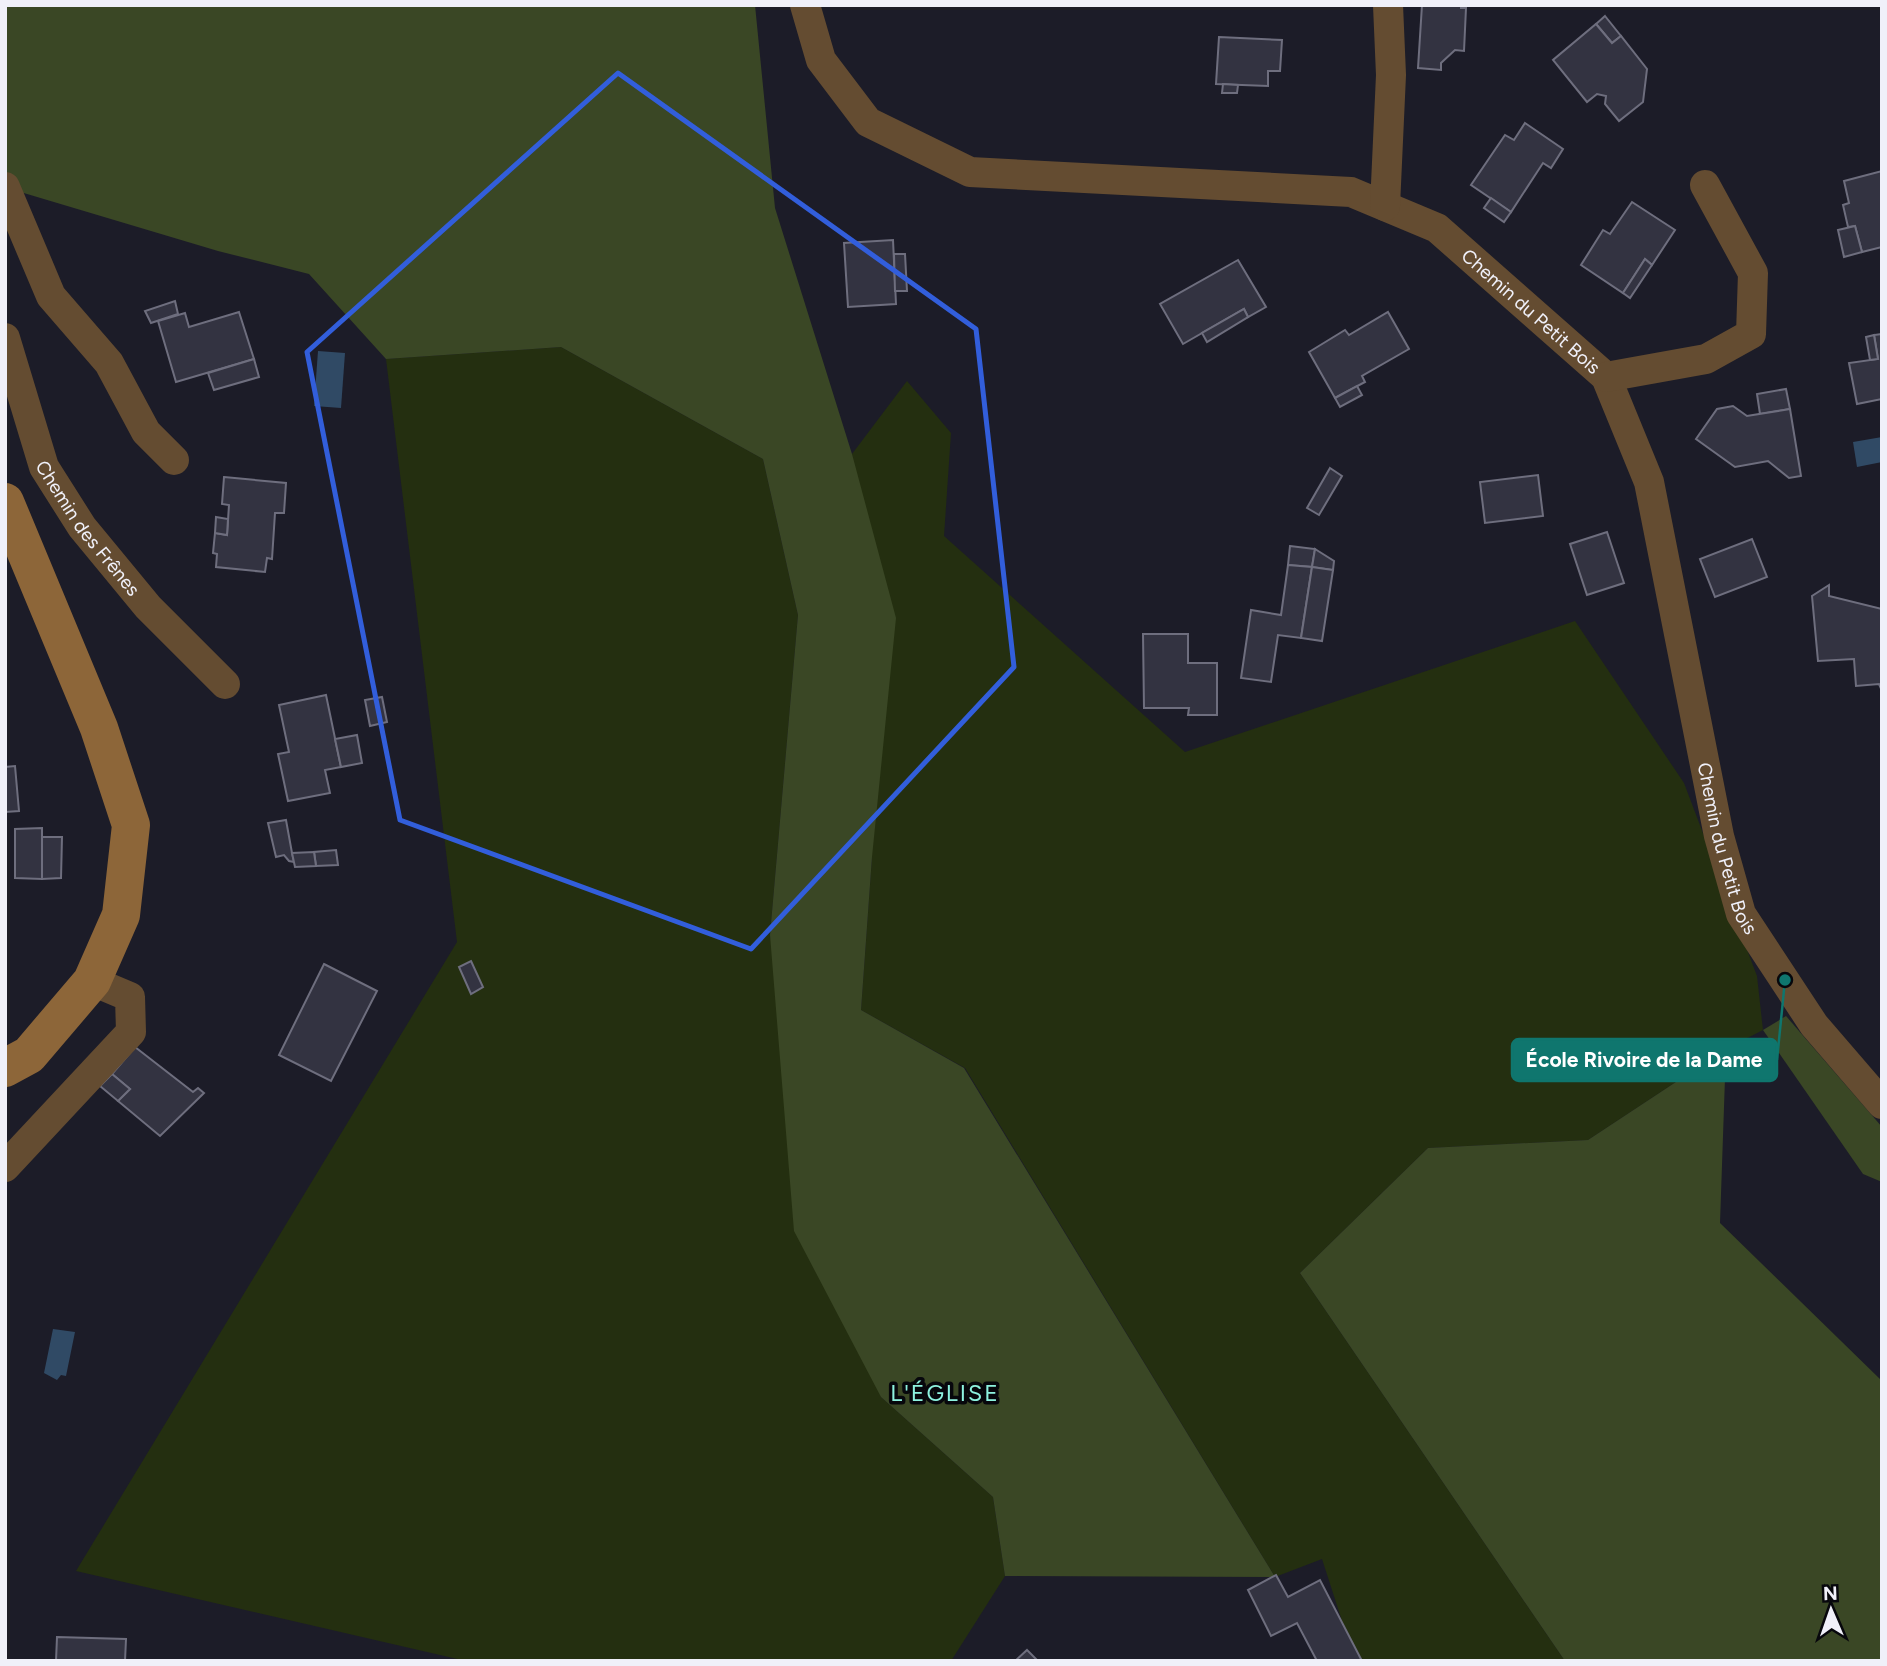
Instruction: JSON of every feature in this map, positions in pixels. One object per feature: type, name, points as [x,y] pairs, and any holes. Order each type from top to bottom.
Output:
[{"type":"main road","points":[[5,502],[99,728],[131,825],[121,915],[92,981],[29,1055],[5,1068]]},
{"type":"street","name":"Chemin du Petit Bois","points":[[805,5],[821,60],[868,122],[970,172],[1352,192],[1437,228],[1606,377],[1649,482],[1719,836],[1741,914],[1814,1025],[1882,1104]]},
{"type":"street","points":[[1385,206],[1391,75],[1388,5]]},
{"type":"street","points":[[1606,377],[1706,359],[1751,334],[1753,272],[1705,185]]},
{"type":"street","points":[[5,224],[6,188]]},
{"type":"street","points":[[6,188],[51,296],[109,363],[146,432],[174,460]]},
{"type":"street","name":"Chemin des Frênes","points":[[5,338],[44,467],[82,527],[148,607],[225,684]]},
{"type":"street","points":[[5,1167],[131,1032],[130,997],[92,981]]},
{"type":"highlighted area","points":[[618,73],[976,329],[1014,667],[751,949],[400,820],[307,352]]},
{"type":"green space","points":[[5,5],[755,5],[775,208],[852,454],[896,618],[872,857],[861,1010],[964,1068],[1275,1577],[1005,1576],[993,1497],[881,1397],[794,1231],[770,935],[798,615],[763,459],[561,347],[386,359],[309,274],[218,251],[7,188],[5,190]]},
{"type":"green space","points":[[561,347],[763,459],[798,615],[770,935],[881,1397],[993,1497],[1005,1576],[951,1661],[466,1661],[76,1571],[457,942],[386,359]]},
{"type":"green space","points":[[907,381],[951,433],[944,536],[1185,752],[1575,621],[1684,783],[1757,976],[1763,1030],[1726,1049],[1588,1140],[1428,1148],[1300,1273],[1565,1661],[1355,1661],[1322,1559],[1275,1577],[965,1068],[861,1010],[872,857],[852,454]]},
{"type":"green space","points":[[1786,1016],[1882,1127],[1882,1182],[1863,1174],[1763,1030]]},
{"type":"green space","points":[[1726,1049],[1720,1223],[1882,1381],[1882,1661],[1565,1661],[1300,1273],[1428,1148],[1588,1140]]},
{"type":"water","points":[[318,351],[345,353],[341,408],[314,406]]},
{"type":"water","points":[[1882,437],[1882,462],[1857,467],[1853,442]]},
{"type":"water","points":[[53,1329],[75,1332],[66,1376],[61,1375],[57,1380],[44,1373]]},
{"type":"building","points":[[1422,5],[1461,5],[1461,8],[1466,8],[1464,51],[1455,50],[1441,63],[1441,70],[1418,68]]},
{"type":"building","points":[[1605,16],[1621,36],[1612,43],[1596,24]]},
{"type":"building","points":[[1596,24],[1612,43],[1621,36],[1647,69],[1643,102],[1619,121],[1605,104],[1606,96],[1597,94],[1587,102],[1553,60]]},
{"type":"building","points":[[1219,37],[1282,40],[1280,71],[1268,71],[1268,86],[1216,84]]},
{"type":"building","points":[[1223,84],[1238,85],[1237,93],[1222,93]]},
{"type":"building","points":[[1525,123],[1563,149],[1551,168],[1543,163],[1511,212],[1471,185],[1505,135],[1514,140]]},
{"type":"building","points":[[1882,171],[1882,247],[1862,252],[1855,226],[1848,227],[1843,205],[1849,203],[1844,181]]},
{"type":"building","points":[[1491,198],[1511,212],[1504,222],[1484,208]]},
{"type":"building","points":[[1632,202],[1675,230],[1652,265],[1645,259],[1623,293],[1581,265],[1603,230],[1610,234]]},
{"type":"building","points":[[1855,226],[1862,252],[1844,257],[1838,230]]},
{"type":"building","points":[[893,240],[896,304],[848,307],[844,243]]},
{"type":"building","points":[[894,254],[905,254],[907,291],[895,291]]},
{"type":"building","points":[[1645,259],[1652,265],[1630,298],[1623,293]]},
{"type":"building","points":[[1238,260],[1266,307],[1248,317],[1244,309],[1183,344],[1160,304]]},
{"type":"building","points":[[175,301],[178,314],[151,323],[145,311]]},
{"type":"building","points":[[1244,309],[1248,317],[1207,342],[1202,333]]},
{"type":"building","points":[[239,312],[254,359],[176,382],[158,321],[185,313],[189,327]]},
{"type":"building","points":[[1388,312],[1409,349],[1362,376],[1365,382],[1335,398],[1309,352],[1345,330],[1349,335]]},
{"type":"building","points":[[1882,334],[1882,399],[1857,404],[1849,363],[1878,359],[1874,335]]},
{"type":"building","points":[[1874,335],[1878,359],[1870,360],[1866,337]]},
{"type":"building","points":[[254,359],[259,377],[214,390],[208,373]]},
{"type":"building","points":[[1357,386],[1362,395],[1340,407],[1335,398]]},
{"type":"building","points":[[1786,389],[1790,409],[1760,414],[1757,394]]},
{"type":"building","points":[[1733,406],[1747,416],[1790,409],[1801,476],[1789,478],[1768,461],[1735,467],[1696,439],[1717,409]]},
{"type":"building","points":[[1330,468],[1342,476],[1319,515],[1307,508]]},
{"type":"building","points":[[1538,475],[1543,516],[1485,523],[1480,482]]},
{"type":"building","points":[[224,477],[286,483],[284,513],[275,513],[272,559],[267,558],[265,572],[216,567],[217,554],[213,553],[215,533],[227,535],[229,505],[222,504]]},
{"type":"building","points":[[216,517],[228,519],[227,535],[215,533]]},
{"type":"building","points":[[1607,532],[1624,583],[1587,595],[1570,544]]},
{"type":"building","points":[[1752,539],[1767,577],[1715,597],[1700,559]]},
{"type":"building","points":[[1290,546],[1315,549],[1312,567],[1288,565]]},
{"type":"building","points":[[1315,549],[1334,561],[1333,570],[1312,567]]},
{"type":"building","points":[[1288,565],[1312,567],[1301,638],[1278,635],[1271,682],[1241,678],[1251,610],[1281,615]]},
{"type":"building","points":[[1312,567],[1333,570],[1322,641],[1301,638]]},
{"type":"building","points":[[1829,585],[1829,596],[1882,609],[1882,691],[1879,684],[1856,686],[1854,659],[1818,661],[1812,596]]},
{"type":"building","points":[[1143,634],[1188,634],[1188,663],[1217,663],[1217,715],[1188,715],[1189,708],[1144,708]]},
{"type":"building","points":[[326,695],[341,767],[325,770],[330,793],[288,801],[278,754],[289,752],[279,705]]},
{"type":"building","points":[[382,697],[387,722],[370,726],[365,700]]},
{"type":"building","points":[[357,735],[362,763],[341,767],[335,739]]},
{"type":"building","points":[[15,766],[19,811],[5,812],[5,767]]},
{"type":"building","points":[[286,820],[294,862],[284,855],[276,857],[268,823]]},
{"type":"building","points":[[42,828],[42,879],[15,878],[15,829]]},
{"type":"building","points":[[42,837],[62,837],[61,878],[42,879]]},
{"type":"building","points":[[336,850],[338,865],[316,866],[314,852]]},
{"type":"building","points":[[314,852],[316,866],[295,867],[292,853]]},
{"type":"building","points":[[471,961],[483,987],[471,994],[459,967]]},
{"type":"building","points":[[324,964],[377,991],[331,1081],[279,1055]]},
{"type":"building","points":[[135,1047],[193,1092],[198,1088],[204,1093],[160,1136],[118,1101],[130,1089],[112,1074]]},
{"type":"building","points":[[112,1074],[130,1089],[118,1101],[100,1086]]},
{"type":"building","points":[[1276,1575],[1288,1597],[1320,1580],[1362,1661],[1317,1661],[1297,1623],[1271,1636],[1248,1590]]},
{"type":"building","points":[[57,1637],[126,1639],[125,1661],[56,1661]]},
{"type":"building","points":[[1027,1650],[1038,1661],[1015,1661]]},
{"type":"place","name":"École Rivoire de la Dame","points":[[1785,980]]},
{"type":"district","name":"L'ÉGLISE","points":[[945,1393]]}]
